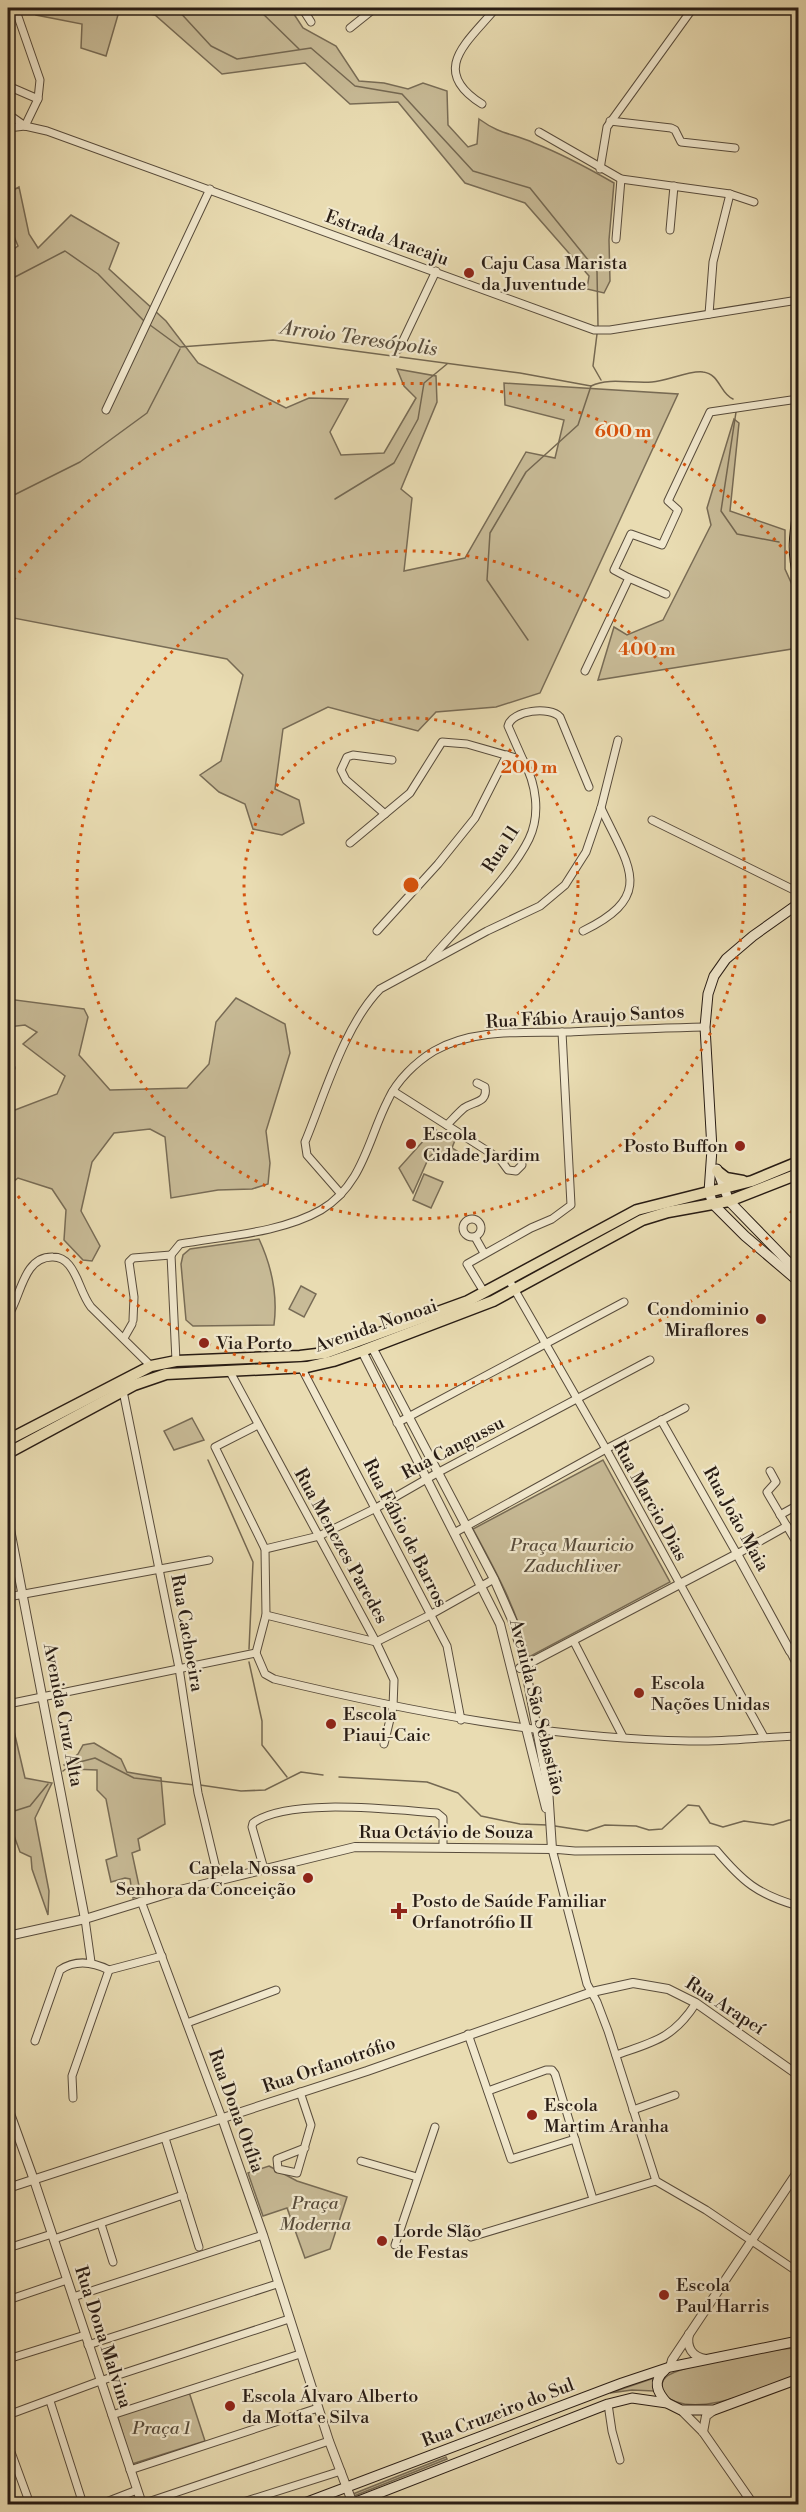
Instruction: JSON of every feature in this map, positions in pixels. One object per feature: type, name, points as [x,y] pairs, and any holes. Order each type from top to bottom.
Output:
[{"type":"main road","points":[[798,513],[794,549],[798,576]]},
{"type":"main road","points":[[798,904],[753,936],[726,959],[714,976],[708,994],[705,1027],[712,1149],[709,1192],[713,1204],[745,1236],[798,1281]]},
{"type":"main road","points":[[712,1149],[717,1171],[729,1201],[798,1272]]},
{"type":"main road","name":"Avenida Nonoai","points":[[8,1453],[123,1392],[166,1374],[301,1367],[333,1361],[367,1349],[492,1301],[511,1285],[637,1210],[752,1181],[798,1162]]},
{"type":"main road","points":[[717,1171],[731,1180],[752,1181]]},
{"type":"main road","name":"Avenida Nonoai","points":[[8,1440],[151,1366],[176,1361],[325,1353],[484,1292],[511,1285],[642,1220],[668,1212],[729,1201],[798,1174]]},
{"type":"main road","points":[[745,1236],[754,1227]]},
{"type":"main road","points":[[367,1349],[363,1347],[387,1336],[389,1330]]},
{"type":"main road","name":"Rua Cruzeiro do Sul","points":[[302,2505],[622,2383],[670,2367],[798,2342]]},
{"type":"main road","points":[[667,2403],[656,2386],[660,2374],[670,2367]]},
{"type":"main road","points":[[681,2410],[714,2410],[798,2379]]},
{"type":"main road","name":"Rua Cruzeiro do Sul","points":[[352,2504],[608,2404],[632,2398],[667,2403],[681,2410]]},
{"type":"street","points":[[8,114],[25,126],[38,99],[40,80],[15,8]]},
{"type":"street","points":[[302,8],[311,22]]},
{"type":"street","points":[[350,28],[375,8]]},
{"type":"street","points":[[482,104],[469,96],[457,84],[454,73],[461,50],[496,8]]},
{"type":"street","points":[[600,169],[604,140],[610,121],[693,8]]},
{"type":"street","points":[[794,8],[798,11]]},
{"type":"street","points":[[8,86],[38,99]]},
{"type":"street","points":[[610,121],[655,125],[675,130],[680,142],[735,148]]},
{"type":"street","name":"Estrada Aracaju","points":[[8,128],[25,126],[47,130],[594,330],[610,330],[798,300]]},
{"type":"street","points":[[538,132],[621,179],[730,194],[754,201]]},
{"type":"street","points":[[616,240],[621,179]]},
{"type":"street","points":[[670,230],[674,186]]},
{"type":"street","points":[[106,410],[210,189]]},
{"type":"street","points":[[709,314],[713,262],[730,194]]},
{"type":"street","points":[[399,349],[436,271]]},
{"type":"street","points":[[666,594],[614,570],[631,534],[662,544],[678,510],[668,501],[710,412],[798,399]]},
{"type":"street","points":[[585,671],[629,578]]},
{"type":"street","name":"Rua 11","points":[[426,964],[512,866],[530,838],[536,815],[536,793],[508,726],[509,721],[513,717],[526,713],[552,711],[560,717],[590,787]]},
{"type":"street","points":[[341,1194],[307,1155],[305,1142],[352,1027],[368,1002],[380,989],[540,906],[565,885],[586,852],[601,808],[618,740]]},
{"type":"street","points":[[350,843],[410,793],[442,742],[467,744],[523,760]]},
{"type":"street","points":[[385,814],[346,780],[341,770],[347,757],[353,755],[392,760]]},
{"type":"street","points":[[377,931],[438,864],[475,818],[507,755]]},
{"type":"street","points":[[584,931],[602,922],[622,907],[632,878],[629,864],[601,808]]},
{"type":"street","points":[[652,820],[798,892]]},
{"type":"street","name":"Rua Fábio Araujo Santos","points":[[171,1255],[180,1244],[290,1224],[322,1210],[341,1194],[366,1158],[393,1091],[411,1068],[434,1051],[456,1041],[495,1034],[705,1027]]},
{"type":"street","points":[[484,1292],[467,1264],[552,1219],[571,1205],[562,1032]]},
{"type":"street","points":[[447,1125],[466,1107],[481,1101],[485,1096],[485,1087],[477,1083]]},
{"type":"street","points":[[393,1091],[500,1159]]},
{"type":"street","points":[[476,1237],[484,1253]]},
{"type":"street","points":[[124,1338],[133,1322],[134,1297],[129,1262],[133,1258],[171,1255],[176,1361]]},
{"type":"street","points":[[8,1316],[34,1263],[47,1257],[59,1257],[65,1260],[72,1269],[87,1302],[151,1366]]},
{"type":"street","name":"Rua Marcio Dias","points":[[511,1285],[576,1401],[606,1449],[679,1586],[764,1737]]},
{"type":"street","points":[[397,1423],[624,1302]]},
{"type":"street","name":"Avenida São Sebastião","points":[[367,1349],[408,1418],[494,1579],[513,1622],[538,1730],[548,1788],[549,1822]]},
{"type":"street","name":"Avenida São Sebastião","points":[[367,1349],[397,1423],[425,1480],[483,1585],[501,1624],[549,1822]]},
{"type":"street","name":"Rua Cangussu","points":[[265,1549],[319,1536],[376,1508],[437,1473],[650,1360]]},
{"type":"street","name":"Rua Fábio de Barros","points":[[301,1367],[447,1646],[461,1720]]},
{"type":"street","name":"Rua Menezes Paredes","points":[[229,1370],[376,1642],[394,1680],[393,1707],[384,1744]]},
{"type":"street","name":"Rua Cachoeira","points":[[123,1392],[179,1668],[198,1793],[219,1881]]},
{"type":"street","points":[[454,1533],[685,1408]]},
{"type":"street","name":"Rua João Maia","points":[[661,1420],[798,1667]]},
{"type":"street","points":[[258,1425],[215,1447],[265,1549],[266,1615],[256,1653],[265,1674],[274,1679],[393,1707],[526,1730],[690,1742],[798,1736]]},
{"type":"street","points":[[770,1471],[776,1482],[767,1492],[798,1545]]},
{"type":"street","points":[[780,1515],[798,1505]]},
{"type":"street","name":"Avenida Cruz Alta","points":[[8,1519],[85,1919]]},
{"type":"street","points":[[513,1671],[679,1586],[787,1526]]},
{"type":"street","points":[[8,1597],[208,1560]]},
{"type":"street","points":[[266,1615],[376,1642],[494,1579]]},
{"type":"street","points":[[573,1640],[623,1737]]},
{"type":"street","points":[[790,1651],[798,1646]]},
{"type":"street","points":[[8,1704],[256,1653]]},
{"type":"street","points":[[264,1869],[252,1827],[253,1823],[289,1811],[327,1807],[437,1814],[443,1818],[443,1847]]},
{"type":"street","points":[[549,1822],[552,1849],[586,1984],[592,1992],[616,2055],[656,2181],[752,2240],[798,2272]]},
{"type":"street","name":"Rua Octávio de Souza","points":[[8,1936],[85,1919],[141,1901],[355,1847],[575,1851],[716,1850],[738,1876],[759,1891],[782,1902],[798,1906]]},
{"type":"street","name":"Rua Dona Otília","points":[[141,1901],[263,2235],[300,2354],[352,2504]]},
{"type":"street","points":[[85,1919],[91,1962]]},
{"type":"street","points":[[35,2041],[60,1970],[64,1967],[91,1962],[109,1970],[162,1956]]},
{"type":"street","points":[[73,2098],[72,2076],[109,1970]]},
{"type":"street","name":"Rua Arapeí","points":[[592,1992],[633,1983],[668,1989],[696,2004],[798,2075]]},
{"type":"street","points":[[187,2023],[276,1990]]},
{"type":"street","name":"Rua Orfanotrófio","points":[[8,2188],[165,2138],[592,1992]]},
{"type":"street","points":[[616,2055],[664,2038],[686,2020],[696,2004]]},
{"type":"street","points":[[468,2034],[512,2159],[575,2139]]},
{"type":"street","points":[[488,2091],[546,2070],[552,2070],[593,2199]]},
{"type":"street","points":[[300,2092],[311,2125],[305,2148],[297,2173],[278,2169],[277,2159],[305,2148]]},
{"type":"street","points":[[633,2110],[675,2095]]},
{"type":"street","name":"Rua Dona Malvina","points":[[8,2108],[142,2504]]},
{"type":"street","points":[[395,2245],[435,2127]]},
{"type":"street","points":[[165,2138],[199,2247]]},
{"type":"street","points":[[361,2161],[417,2177]]},
{"type":"street","points":[[670,2367],[672,2360],[798,2171]]},
{"type":"street","points":[[471,2237],[656,2181]]},
{"type":"street","points":[[8,2248],[101,2224],[183,2195]]},
{"type":"street","points":[[101,2224],[113,2262]]},
{"type":"street","points":[[73,2297],[263,2235]]},
{"type":"street","points":[[8,2300],[67,2280]]},
{"type":"street","points":[[88,2345],[278,2284]]},
{"type":"street","points":[[8,2415],[100,2381],[289,2319]]},
{"type":"street","points":[[689,2334],[690,2350],[700,2358],[706,2359]]},
{"type":"street","points":[[8,2359],[85,2335]]},
{"type":"street","points":[[112,2415],[300,2354]]},
{"type":"street","points":[[50,2401],[83,2505]]},
{"type":"street","points":[[608,2404],[620,2460]]},
{"type":"street","points":[[130,2470],[318,2408]]},
{"type":"street","points":[[681,2410],[703,2432],[753,2505]]},
{"type":"street","points":[[703,2432],[706,2416],[714,2410]]},
{"type":"street","points":[[142,2504],[329,2441]]},
{"type":"street","points":[[8,2444],[30,2505]]},
{"type":"street","points":[[237,2505],[341,2471]]},
{"type":"street","points":[[100,2505],[137,2490]]},
{"type":"street","points":[[791,2505],[798,2503]]},
{"type":"green space","points":[[34,8],[120,8],[106,56],[81,48],[82,24],[36,15]]},
{"type":"green space","points":[[122,8],[290,8],[303,28],[336,46],[359,81],[384,83],[408,89],[423,83],[447,91],[448,125],[468,147],[477,144],[479,119],[500,131],[565,157],[614,183],[609,240],[610,281],[604,293],[587,289],[589,276],[525,203],[465,183],[398,102],[350,104],[305,63],[222,74],[155,15]]},
{"type":"green space","points":[[19,187],[29,234],[38,248],[71,215],[119,243],[109,269],[166,321],[198,363],[286,408],[309,398],[348,399],[330,432],[341,455],[384,453],[416,398],[404,386],[397,369],[436,376],[437,402],[401,489],[412,498],[404,571],[465,558],[526,452],[555,458],[564,420],[505,405],[504,383],[678,394],[540,693],[496,707],[436,712],[418,731],[328,707],[283,729],[275,789],[299,800],[304,823],[282,835],[253,829],[245,804],[219,792],[200,775],[221,761],[243,675],[227,659],[8,617],[8,253],[18,246],[8,222],[8,193]]},
{"type":"green space","points":[[734,419],[739,423],[730,511],[785,530],[785,569],[798,598],[798,648],[598,680],[614,627],[627,635],[663,620],[711,525],[707,508]]},
{"type":"green space","points":[[236,998],[285,1024],[290,1053],[266,1131],[270,1163],[268,1184],[252,1189],[218,1190],[171,1198],[165,1137],[150,1129],[114,1133],[92,1162],[81,1211],[100,1246],[92,1261],[83,1260],[64,1240],[66,1210],[52,1189],[18,1178],[8,1186],[8,1111],[57,1094],[65,1076],[23,1044],[37,1032],[25,1025],[8,1027],[8,999],[84,1009],[88,1017],[79,1055],[110,1090],[187,1088],[209,1064],[216,1022]]},
{"type":"green space","points":[[434,1129],[455,1140],[452,1148],[460,1153],[457,1159],[436,1151],[429,1157],[413,1193],[399,1168]]},
{"type":"green space","points":[[424,1174],[443,1182],[431,1208],[413,1200]]},
{"type":"green space","points":[[259,1239],[273,1281],[274,1325],[193,1326],[186,1320],[181,1264],[183,1255],[190,1249]]},
{"type":"green space","points":[[301,1286],[316,1294],[304,1317],[289,1309]]},
{"type":"green space","points":[[192,1418],[204,1440],[174,1450],[164,1431]]},
{"type":"green space","name":"Praça Mauricio Zaduchliver","points":[[603,1460],[670,1582],[529,1657],[512,1607],[473,1529]]},
{"type":"green space","points":[[10,1714],[25,1778],[52,1783],[35,1818],[49,1891],[48,1915],[32,1869],[31,1857],[20,1852],[13,1833],[8,1833],[8,1715]]},
{"type":"green space","points":[[94,1743],[121,1759],[127,1772],[161,1778],[165,1824],[138,1839],[140,1850],[132,1853],[141,1895],[133,1898],[130,1879],[111,1882],[106,1860],[117,1856],[106,1799],[97,1790],[97,1770],[71,1769],[64,1765],[78,1754],[83,1745]]},
{"type":"green space","name":"Praça Moderna","points":[[269,2166],[297,2181],[347,2197],[330,2249],[305,2258],[287,2208],[263,2216],[248,2173]]},
{"type":"green space","points":[[798,2348],[798,2370],[794,2376],[746,2394],[709,2404],[691,2405],[676,2402],[663,2394],[662,2385],[666,2377],[689,2367],[730,2358]]},
{"type":"green space","points":[[654,2378],[654,2391],[632,2390],[610,2393]]},
{"type":"green space","name":"Praça 1","points":[[189,2392],[205,2441],[132,2464],[117,2415]]},
{"type":"green space","points":[[446,2457],[447,2459],[354,2496],[353,2494]]},
{"type":"waterway","points":[[176,8],[211,46],[237,59],[311,48],[355,86],[402,94],[473,171],[530,188],[597,271],[598,326]]},
{"type":"waterway","points":[[257,8],[299,49]]},
{"type":"waterway","name":"Arroio Teresópolis","points":[[8,278],[15,277],[65,251],[98,274],[144,321]]},
{"type":"waterway","name":"Arroio Teresópolis","points":[[150,325],[180,347],[273,340],[520,373],[591,386],[613,381],[652,382],[703,372],[713,376],[725,393],[733,399]]},
{"type":"waterway","points":[[597,334],[593,366],[601,380]]},
{"type":"waterway","points":[[8,498],[80,462],[147,413],[180,349]]},
{"type":"waterway","points":[[335,499],[394,463],[418,419],[424,383],[447,364]]},
{"type":"waterway","points":[[528,640],[487,580],[490,533],[526,472],[578,425],[591,386]]},
{"type":"waterway","points":[[736,412],[721,511],[737,534],[779,542]]},
{"type":"waterway","points":[[208,1460],[253,1562],[249,1649]]},
{"type":"waterway","points":[[249,1662],[262,1721],[262,1745],[287,1777]]},
{"type":"waterway","points":[[63,1771],[72,1764],[95,1758],[134,1778],[195,1785]]},
{"type":"waterway","points":[[200,1785],[241,1791],[265,1790],[301,1772],[323,1775]]},
{"type":"waterway","points":[[339,1777],[427,1782],[458,1793],[481,1816],[520,1824],[548,1825]]},
{"type":"waterway","points":[[8,1813],[30,1806],[48,1784]]},
{"type":"waterway","points":[[555,1826],[587,1831],[605,1825],[636,1826],[649,1830],[662,1829],[688,1805],[699,1806],[710,1823],[723,1827],[744,1821],[773,1825],[798,1820]]},
{"type":"waterway","points":[[658,2504],[669,2498]]},
{"type":"place","name":"Caju Casa Marista da Juventude","points":[[469,273]]},
{"type":"place","name":"Escola Cidade Jardim","points":[[411,1144]]},
{"type":"place","name":"Posto Buffon","points":[[740,1146]]},
{"type":"place","name":"Condominio Miraflores","points":[[761,1319]]},
{"type":"place","name":"Via Porto","points":[[204,1343]]},
{"type":"place","name":"Escola Nações Unidas","points":[[639,1693]]},
{"type":"place","name":"Escola Piaui-Caic","points":[[331,1724]]},
{"type":"place","name":"Capela Nossa Senhora da Conceição","points":[[308,1878]]},
{"type":"place","name":"Posto de Saúde Familiar Orfanotrófio II","points":[[399,1911]]},
{"type":"place","name":"Escola Martim Aranha","points":[[532,2115]]},
{"type":"place","name":"Lorde Slão de Festas","points":[[382,2241]]},
{"type":"place","name":"Escola Paul Harris","points":[[664,2295]]},
{"type":"place","name":"Escola Álvaro Alberto da Motta e Silva","points":[[230,2406]]}]
